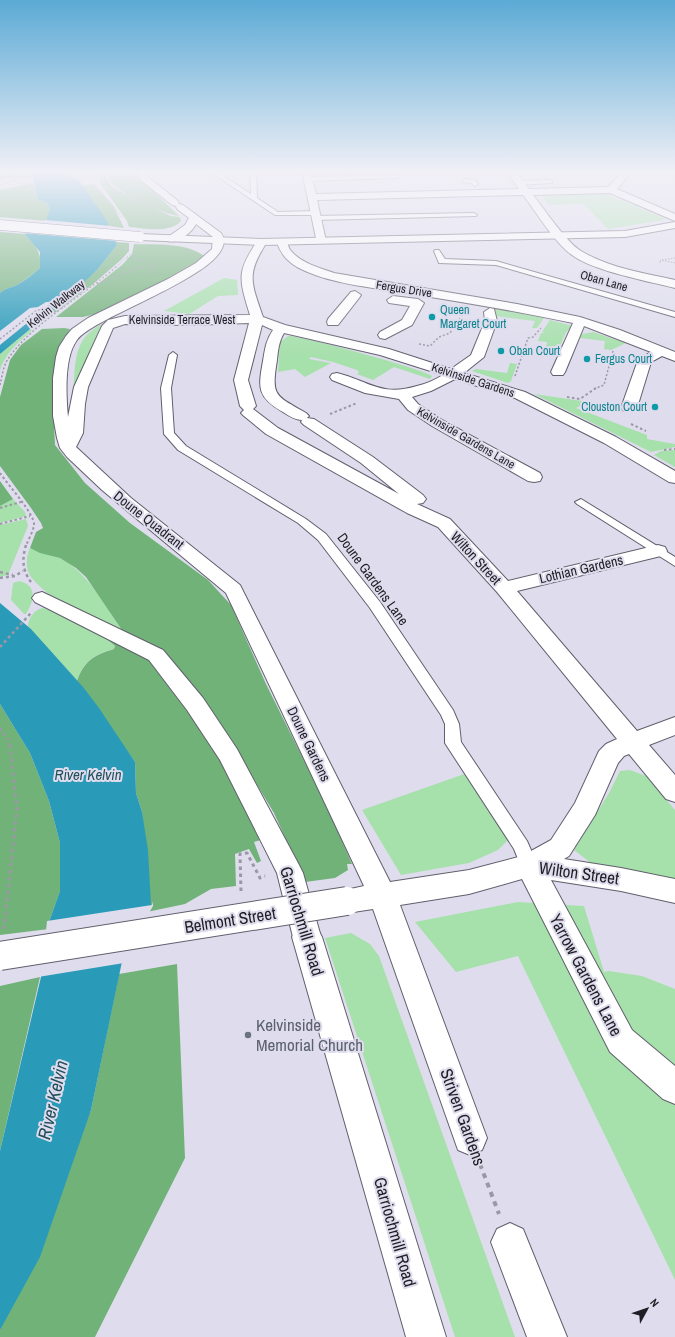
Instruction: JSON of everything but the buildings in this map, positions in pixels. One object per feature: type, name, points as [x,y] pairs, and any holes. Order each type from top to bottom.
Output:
[{"type":"street","points":[[101,233],[172,239],[282,242],[321,240],[432,240],[632,233]]},
{"type":"street","points":[[172,239],[180,233]]},
{"type":"street","points":[[68,448],[62,430],[60,413],[63,357],[72,336],[90,321],[121,307],[204,263],[217,249],[219,241],[218,235],[216,233]]},
{"type":"street","points":[[319,233],[321,240]]},
{"type":"street","points":[[558,233],[576,253],[588,259],[617,269],[675,284]]},
{"type":"street","points":[[257,319],[246,284],[249,266],[262,242]]},
{"type":"street","name":"Fergus Drive","points":[[282,242],[282,245],[291,256],[304,266],[332,276],[354,281],[461,297],[580,321],[635,340],[675,357]]},
{"type":"street","points":[[354,281],[344,290],[345,294],[418,303],[407,322],[385,335]]},
{"type":"street","points":[[334,322],[355,295]]},
{"type":"street","points":[[337,377],[370,390],[388,394],[403,395],[445,380],[477,357],[491,320],[490,312]]},
{"type":"street","name":"Kelvinside Terrace West","points":[[68,448],[75,433],[81,387],[91,359],[108,326],[125,320],[189,321],[257,319]]},
{"type":"street","name":"Kelvinside Gardens","points":[[257,319],[281,328],[384,352],[520,395],[610,440],[675,478]]},
{"type":"street","name":"Wilton Street","points":[[257,319],[241,380],[249,410],[272,431],[367,482],[413,509],[444,523]]},
{"type":"street","points":[[558,372],[580,321]]},
{"type":"street","name":"Wilton Street","points":[[281,328],[273,340],[266,383],[269,393],[278,403],[305,419],[402,486],[444,523],[504,588],[675,792]]},
{"type":"street","points":[[629,408],[645,360],[662,351]]},
{"type":"street","name":"Kelvinside Gardens Lane","points":[[403,395],[413,407],[437,423],[534,477]]},
{"type":"street","name":"Doune Quadrant","points":[[68,448],[115,494],[213,570],[235,591]]},
{"type":"street","name":"Lothian Gardens","points":[[504,588],[658,551]]},
{"type":"street","name":"Doune Gardens","points":[[235,591],[382,895]]},
{"type":"street","name":"Garriochmill Road","points":[[42,598],[111,634],[156,655],[196,704],[229,755],[273,838],[290,873],[307,936],[426,1337]]},
{"type":"street","points":[[632,742],[675,726]]},
{"type":"street","name":"Wilton Street","points":[[529,866],[560,848],[586,808],[608,758],[615,750],[632,742]]},
{"type":"street","name":"Wilton Street","points":[[529,866],[604,876],[675,891]]},
{"type":"street","name":"Belmont Street","points":[[2,945],[348,901],[469,882],[529,866]]},
{"type":"street","name":"Yarrow Gardens Lane","points":[[529,866],[621,1041],[675,1087]]},
{"type":"street","name":"Striven Gardens","points":[[382,895],[470,1138]]},
{"type":"street","points":[[510,1242],[547,1337]]},
{"type":"lane","name":"Oban Lane","points":[[437,251],[442,260],[496,263],[675,315]]},
{"type":"lane","name":"Doune Gardens Lane","points":[[174,355],[166,388],[169,434],[182,448],[236,482],[302,520],[322,537],[375,605],[448,714],[452,724],[453,743],[521,846],[529,866]]},
{"type":"lane","points":[[581,502],[675,562]]},
{"type":"path","name":"Kelvin Walkway","points":[[0,385],[7,360],[16,348],[43,323],[127,258],[132,248]]},
{"type":"path","points":[[127,258],[153,262],[156,265]]},
{"type":"path","points":[[675,258],[665,258],[661,261],[675,263]]},
{"type":"path","points":[[146,276],[156,265]]},
{"type":"path","points":[[94,285],[141,266],[156,265]]},
{"type":"path","points":[[430,346],[439,337],[450,333],[465,310],[458,302],[461,297]]},
{"type":"path","points":[[0,339],[37,310],[45,308],[63,308]]},
{"type":"path","points":[[505,390],[513,382],[528,338],[533,337],[551,315]]},
{"type":"path","points":[[580,400],[591,390],[604,385],[613,351],[635,340]]},
{"type":"path","points":[[667,449],[675,449]]},
{"type":"path","points":[[0,473],[30,512],[34,525],[23,551],[23,571],[42,598]]},
{"type":"path","points":[[0,508],[21,502]]},
{"type":"path","points":[[0,524],[30,516]]},
{"type":"path","points":[[0,578],[15,576],[23,571]]},
{"type":"path","points":[[0,572],[15,576]]},
{"type":"path","points":[[0,647],[25,622]]},
{"type":"path","points":[[0,728],[9,741],[17,809],[2,945]]},
{"type":"path","points":[[240,876],[240,854],[247,853],[258,873]]},
{"type":"path","name":"Striven Gardens","points":[[470,1138],[510,1242]]},
{"type":"green space","points":[[0,233],[25,234],[39,253],[40,268],[17,285],[0,293]]},
{"type":"green space","points":[[115,242],[129,243],[129,251],[122,259],[92,285],[41,323],[38,322],[97,270],[117,245]]},
{"type":"green space","points":[[134,244],[180,246],[188,248],[204,256],[193,267],[99,313],[83,317],[56,317],[122,265],[132,254]]},
{"type":"green space","points":[[224,278],[237,280],[238,295],[218,296],[189,314],[164,311]]},
{"type":"green space","points":[[495,308],[544,318],[537,328],[532,328],[535,321],[495,316],[495,313],[492,313]]},
{"type":"green space","points":[[550,320],[573,326],[566,332],[557,353],[545,351],[547,342],[538,341],[541,333],[545,333],[542,332]]},
{"type":"green space","points":[[109,321],[92,347],[73,393],[76,359],[82,341],[97,327]]},
{"type":"green space","points":[[38,322],[41,323],[11,350],[0,371],[0,354]]},
{"type":"green space","points":[[42,329],[70,329],[59,349],[55,365],[53,404],[55,445],[85,483],[130,523],[208,580],[231,605],[266,684],[328,809],[352,864],[347,864],[348,870],[335,878],[305,882],[274,813],[232,743],[126,636],[86,577],[76,568],[60,558],[40,553],[30,548],[36,532],[43,528],[31,508],[0,466],[0,397],[10,360],[21,345]]},
{"type":"green space","points":[[593,332],[626,343],[611,350],[604,349],[605,341],[580,338],[582,334]]},
{"type":"green space","points":[[288,336],[361,353],[424,372],[432,376],[430,379],[394,367],[373,380],[357,374],[359,372],[357,370],[311,357],[309,359],[331,363],[305,377],[295,369],[278,372],[280,342]]},
{"type":"green space","points":[[510,363],[517,364],[511,381],[508,383],[472,371],[476,369],[507,373]]},
{"type":"green space","points":[[534,394],[582,401],[586,403],[576,408],[647,435],[647,439],[675,444],[675,447],[651,452]]},
{"type":"green space","points":[[675,450],[675,467],[654,455],[661,451]]},
{"type":"green space","points":[[0,481],[13,499],[0,506]]},
{"type":"green space","points":[[13,499],[25,512],[26,516],[0,523],[0,506]]},
{"type":"green space","points":[[26,519],[28,526],[8,575],[0,577],[0,525]]},
{"type":"green space","points":[[30,548],[62,559],[82,574],[98,594],[126,636],[63,604],[41,587],[29,574],[27,559]]},
{"type":"green space","points":[[19,581],[29,586],[33,594],[31,604],[26,614],[24,614],[11,600],[13,583]]},
{"type":"green space","points":[[43,608],[63,614],[91,628],[108,639],[115,646],[114,649],[101,653],[90,660],[82,669],[77,681],[28,626],[32,614]]},
{"type":"green space","points":[[106,638],[154,660],[227,769],[264,839],[254,842],[261,861],[257,863],[249,849],[235,854],[236,886],[211,889],[185,904],[147,912],[142,812],[136,793],[135,762],[77,681],[83,668],[95,656],[114,649],[115,646]]},
{"type":"green space","points":[[0,704],[30,753],[49,801],[60,843],[60,891],[49,922],[49,929],[0,935]]},
{"type":"green space","points":[[630,770],[646,776],[675,810],[675,881],[591,863],[574,850],[609,793],[620,771]]},
{"type":"green space","points":[[470,772],[512,836],[498,850],[469,863],[401,875],[362,810]]},
{"type":"green space","points":[[518,902],[584,906],[604,972],[609,971],[642,976],[675,989],[675,1280],[518,956],[456,972],[415,922]]},
{"type":"green space","points":[[351,933],[370,944],[379,956],[515,1337],[455,1337],[325,938]]},
{"type":"green space","points":[[177,964],[185,1158],[95,1337],[0,1337],[0,1330],[91,1110],[119,974]]},
{"type":"green space","points":[[40,977],[0,1151],[0,986]]},
{"type":"water","points":[[112,233],[117,245],[97,270],[64,301],[0,354],[0,345],[53,302],[46,302],[38,307],[30,308],[0,331],[0,293],[20,283],[40,268],[40,252],[25,234]]},
{"type":"water","name":"River Kelvin","points":[[0,603],[31,629],[83,687],[135,762],[136,793],[142,812],[148,850],[151,905],[124,952],[91,1110],[40,1257],[0,1330],[0,1151],[45,960],[49,922],[60,891],[60,843],[49,801],[30,753],[0,704]]},
{"type":"pier","points":[[28,233],[114,233],[117,241]]},
{"type":"pier","points":[[153,901],[153,906],[126,953],[124,963],[38,977],[43,960],[47,921],[152,905]]},
{"type":"place","name":"Queen Margaret Court","points":[[432,317]]},
{"type":"place","name":"Oban Court","points":[[501,351]]},
{"type":"place","name":"Fergus Court","points":[[587,359]]},
{"type":"place","name":"Clouston Court","points":[[655,407]]},
{"type":"place","name":"Kelvinside Memorial Church","points":[[248,1035]]}]
